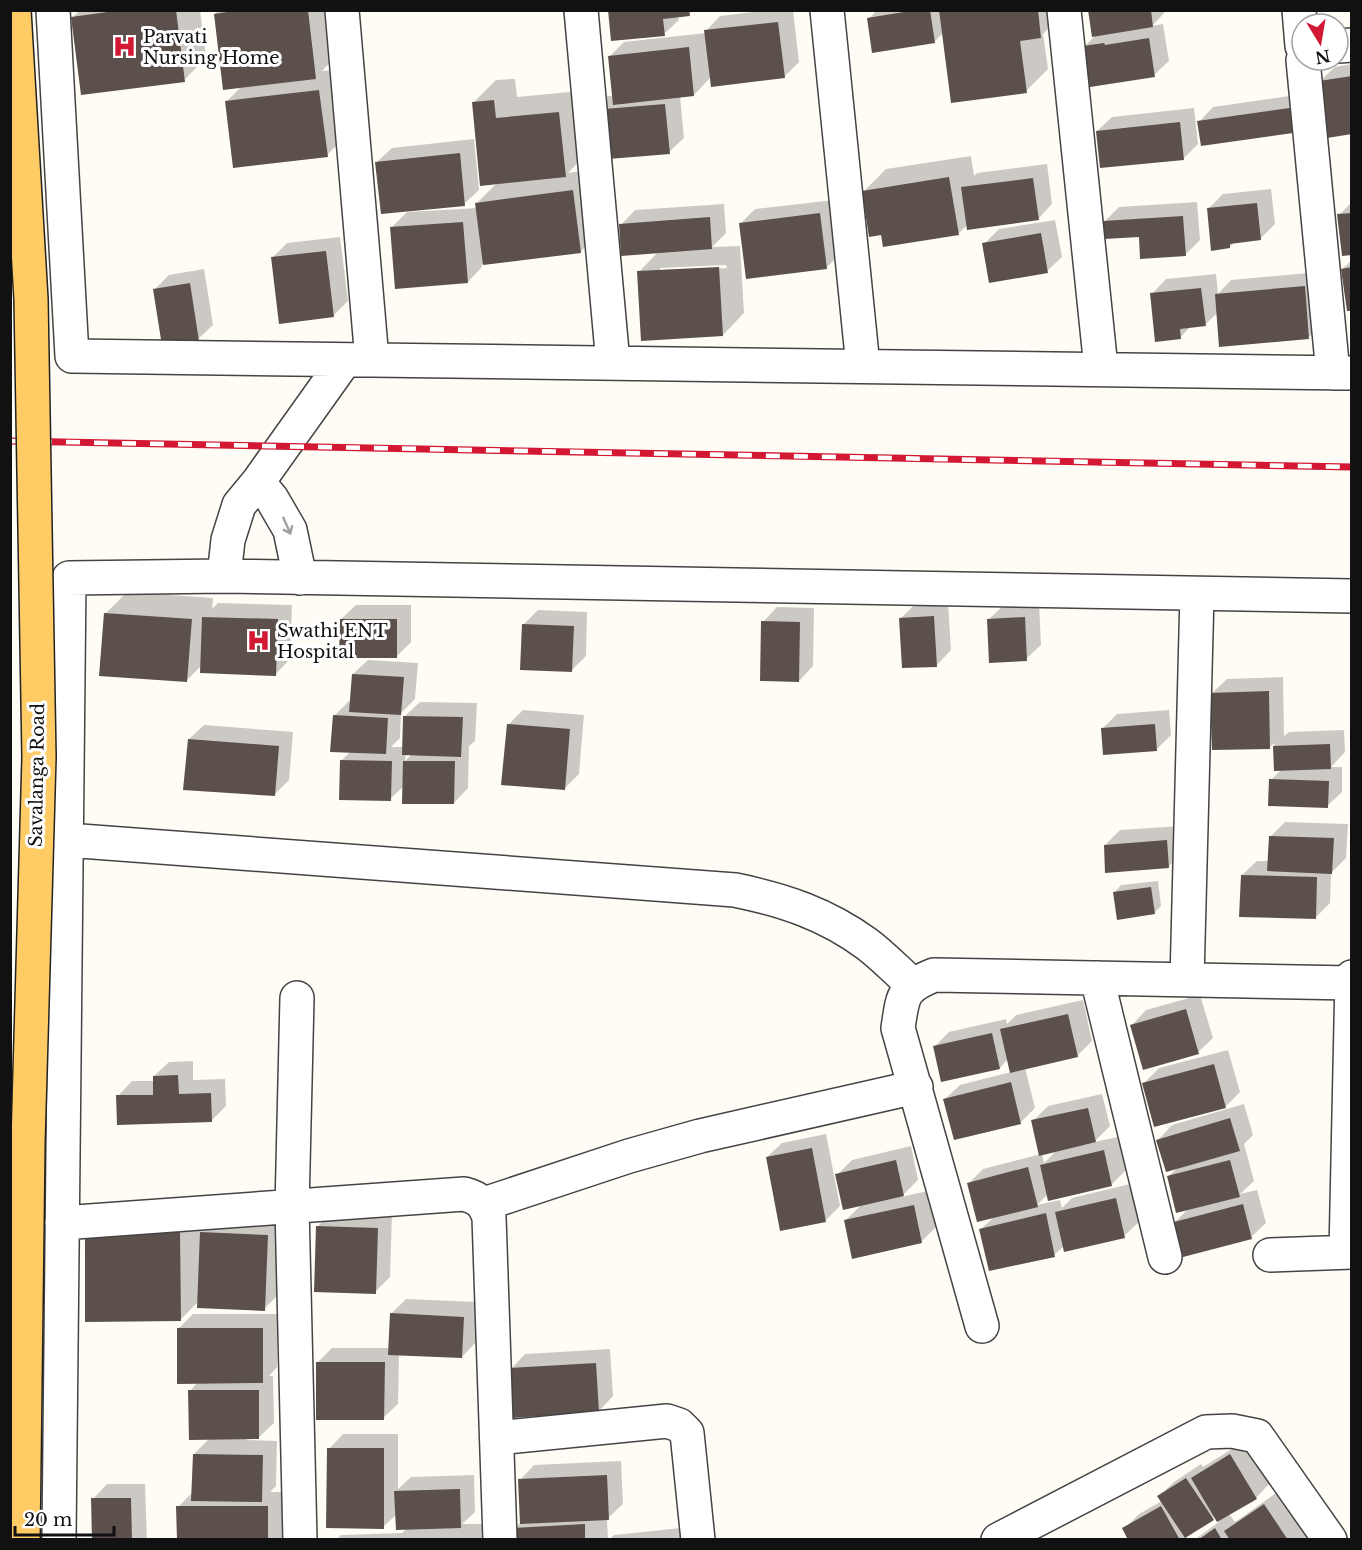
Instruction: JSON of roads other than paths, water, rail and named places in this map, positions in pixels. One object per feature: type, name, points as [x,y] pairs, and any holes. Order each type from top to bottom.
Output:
[{"type":"main road","name":"Savalanga Road","points":[[14,10],[31,299],[39,757],[28,1143],[23,1539]]},
{"type":"street","points":[[53,10],[72,356],[1342,373],[1304,72]]},
{"type":"street","points":[[224,576],[228,540],[239,505],[358,360],[342,10]]},
{"type":"street","points":[[580,10],[613,363]]},
{"type":"street","points":[[827,10],[863,366]]},
{"type":"street","points":[[1064,10],[1101,369]]},
{"type":"street","points":[[258,482],[272,499],[290,530],[300,578]]},
{"type":"street","points":[[59,1539],[69,578],[224,576],[1352,596]]},
{"type":"street","points":[[1187,980],[1197,594]]},
{"type":"street","points":[[67,840],[735,890],[779,899],[818,915],[867,944],[912,984]]},
{"type":"street","points":[[982,1326],[898,1028],[902,1002],[912,984],[934,975],[1352,983]]},
{"type":"street","points":[[1270,1255],[1349,1252],[1352,977]]},
{"type":"street","points":[[1097,978],[1165,1257]]},
{"type":"street","points":[[297,998],[292,1207],[300,1539]]},
{"type":"street","points":[[484,1204],[628,1156],[700,1136],[916,1088]]},
{"type":"street","points":[[62,1223],[464,1194],[476,1197],[484,1204],[489,1217],[500,1539]]},
{"type":"street","points":[[497,1438],[667,1421],[679,1425],[687,1433],[698,1539]]},
{"type":"street","points":[[998,1539],[1206,1432],[1232,1431],[1257,1436],[1330,1539]]},
{"type":"railway","points":[[10,441],[1352,467]]},
{"type":"place","name":"Parvati Nursing Home","points":[[125,47]]},
{"type":"place","name":"Swathi ENT Hospital","points":[[259,641]]}]
